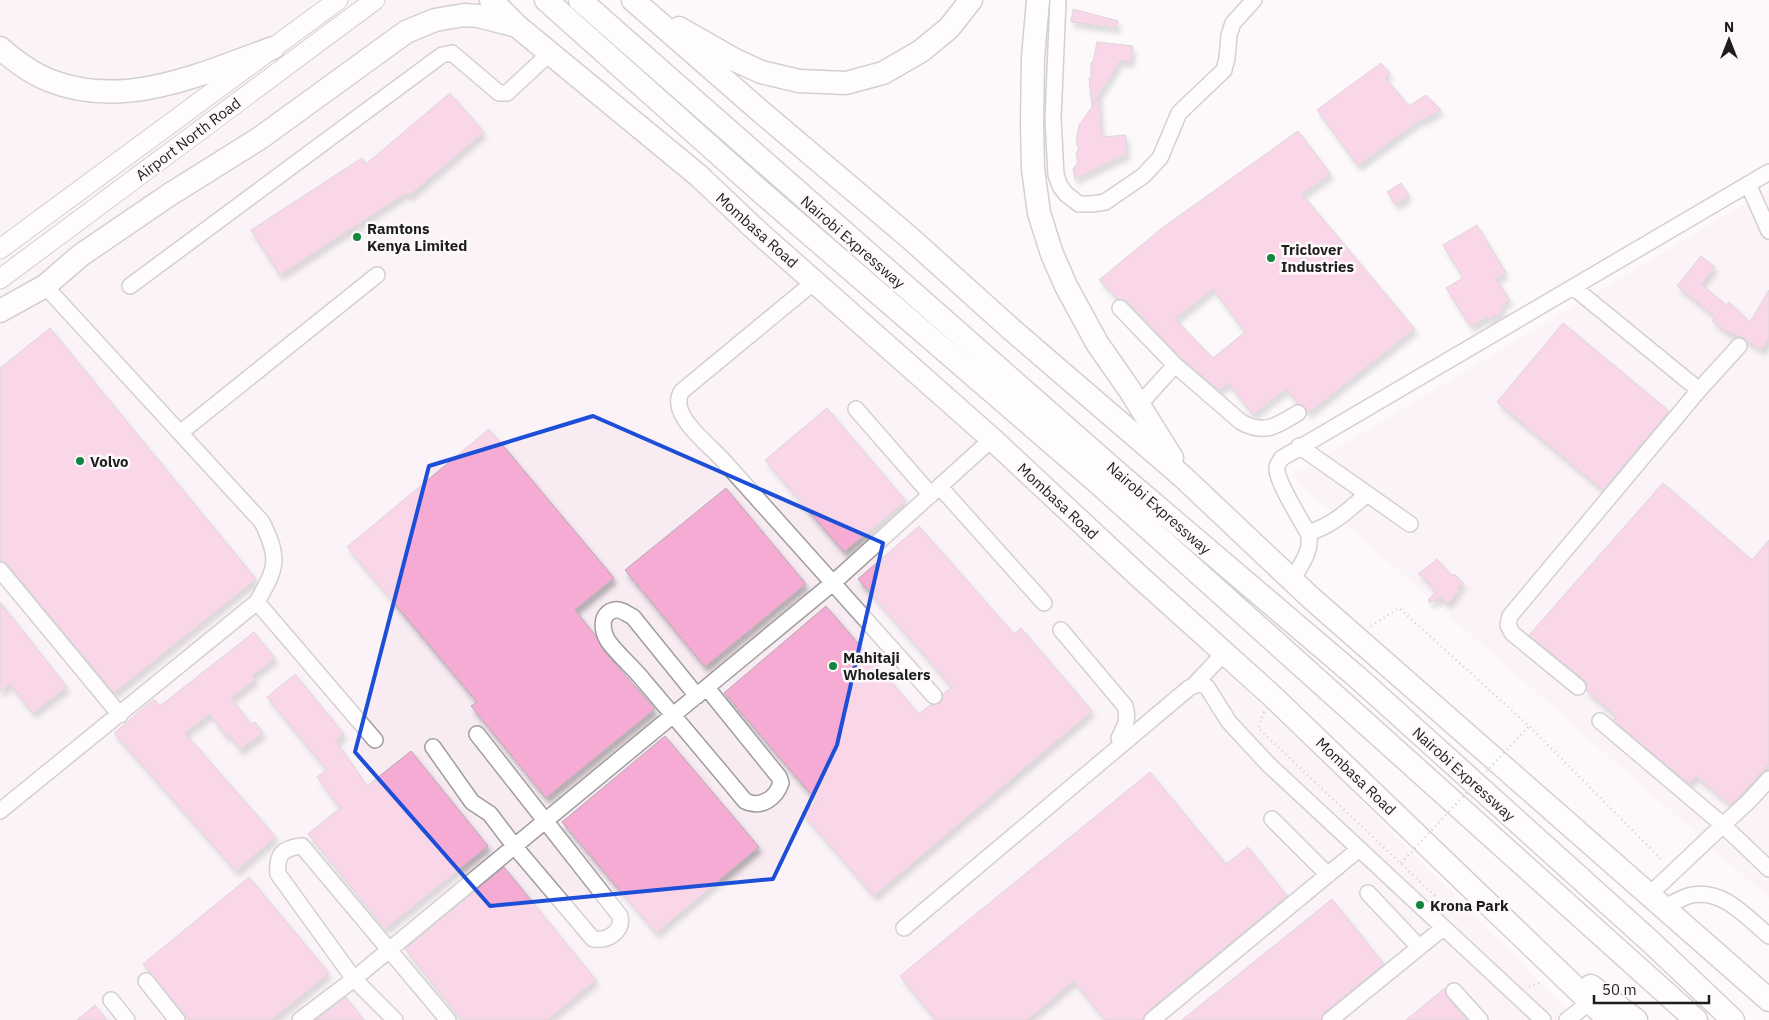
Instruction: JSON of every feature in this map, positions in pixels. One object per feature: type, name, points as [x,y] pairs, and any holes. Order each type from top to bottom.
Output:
[{"type":"highway","name":"Mombasa Road","points":[[491,0],[517,26],[699,176],[814,282],[992,439],[1141,578],[1270,694],[1609,1020]]},
{"type":"highway","name":"Nairobi Expressway","points":[[546,0],[760,190],[1097,482],[1696,1020]]},
{"type":"highway","name":"Nairobi Expressway","points":[[580,0],[1121,476],[1357,677],[1652,943],[1733,1020]]},
{"type":"highway","points":[[633,0],[735,60],[762,72],[799,81],[823,83],[846,83],[883,74],[921,51],[949,28],[971,0]]},
{"type":"highway","points":[[633,0],[910,238],[1183,477],[1292,582],[1769,1000]]},
{"type":"highway","points":[[1038,0],[1033,58],[1032,123],[1033,169],[1039,214],[1052,254],[1066,286],[1097,343],[1183,477]]},
{"type":"highway","points":[[0,311],[45,286],[81,255],[168,195],[260,138],[406,32],[435,20],[464,15],[478,16],[517,26]]},
{"type":"highway","points":[[0,48],[26,68],[51,81],[91,91],[136,90],[173,83],[273,48]]},
{"type":"highway","points":[[1517,931],[1636,1020]]},
{"type":"main road","name":"Airport North Road","points":[[0,249],[338,0]]},
{"type":"main road","name":"Airport North Road","points":[[0,279],[375,0]]},
{"type":"lane","points":[[1058,0],[1053,119],[1056,175],[1060,186],[1066,194],[1079,204],[1105,202],[1143,176],[1160,158],[1179,113],[1224,70],[1229,35],[1233,23],[1254,0]]},
{"type":"lane","points":[[130,286],[442,55],[452,53],[499,93],[507,93],[550,53]]},
{"type":"lane","points":[[1292,582],[1309,549],[1310,541],[1308,533],[1280,480],[1277,470],[1282,458],[1299,446],[1769,172]]},
{"type":"lane","points":[[1748,184],[1769,231]]},
{"type":"lane","points":[[180,432],[377,275]]},
{"type":"lane","points":[[814,282],[682,391],[678,396],[678,406],[688,423],[834,582],[934,696]]},
{"type":"lane","points":[[0,811],[257,602],[270,579],[274,562],[272,544],[262,522],[45,286]]},
{"type":"lane","points":[[1573,287],[1699,390]]},
{"type":"lane","points":[[1120,308],[1175,365],[1241,422],[1258,428],[1275,426],[1298,413]]},
{"type":"lane","points":[[1578,687],[1512,633],[1508,625],[1510,616],[1699,390],[1739,346]]},
{"type":"lane","points":[[1139,406],[1175,365]]},
{"type":"lane","points":[[856,408],[1044,603]]},
{"type":"lane","points":[[300,1020],[354,979],[834,582],[992,439]]},
{"type":"lane","points":[[1299,446],[1410,524]]},
{"type":"lane","points":[[1308,533],[1333,523],[1367,494]]},
{"type":"lane","points":[[0,570],[120,715]]},
{"type":"lane","points":[[257,602],[375,740]]},
{"type":"lane","points":[[614,610],[622,611],[633,617],[702,692],[779,777],[781,783],[777,792],[762,804],[756,805],[745,801],[674,716],[608,642],[602,623],[607,615],[614,610]]},
{"type":"lane","points":[[1061,630],[1125,706],[1127,719],[1125,728],[1119,738],[1122,744]]},
{"type":"lane","points":[[904,928],[1196,684],[1224,653]]},
{"type":"lane","points":[[1196,684],[1206,687],[1229,722],[1268,764],[1543,1020]]},
{"type":"lane","points":[[1600,721],[1723,826],[1769,869]]},
{"type":"lane","points":[[433,747],[472,802],[490,814],[514,847],[593,939],[606,939],[618,930],[621,923],[620,916],[477,734]]},
{"type":"lane","points":[[1656,902],[1673,871],[1723,826],[1769,779]]},
{"type":"lane","points":[[1272,819],[1328,875]]},
{"type":"lane","points":[[395,1020],[354,979],[278,874],[277,863],[282,853],[292,847],[302,846],[448,1020]]},
{"type":"lane","points":[[1152,1020],[1360,849]]},
{"type":"lane","points":[[1368,893],[1419,947]]},
{"type":"lane","points":[[1656,902],[1688,896],[1713,895],[1724,899],[1769,936]]},
{"type":"lane","points":[[1330,1020],[1443,928]]},
{"type":"lane","points":[[146,981],[177,1020]]},
{"type":"lane","points":[[1454,991],[1480,1020]]},
{"type":"lane","points":[[110,1000],[127,1020]]},
{"type":"lane","points":[[1567,1020],[1590,1002]]},
{"type":"path","points":[[1355,636],[1399,608],[1529,726],[1673,871]]},
{"type":"path","points":[[1270,694],[1258,728],[1458,918]]},
{"type":"path","points":[[1401,863],[1529,726]]},
{"type":"path","points":[[1528,987],[1560,973]]},
{"type":"highlighted area","points":[[593,416],[883,543],[837,745],[773,879],[490,906],[355,752],[429,466]]},
{"type":"shaded area","points":[[0,0],[485,0],[698,183],[1326,765],[1577,1020],[0,1020]]},
{"type":"shaded area","points":[[1769,189],[1769,898],[1291,476]]},
{"type":"building","points":[[1073,9],[1118,21],[1116,28],[1071,22]]},
{"type":"building","points":[[1097,42],[1133,46],[1131,62],[1120,61],[1092,106],[1089,78],[1091,78],[1091,62],[1093,62]]},
{"type":"building","points":[[1381,63],[1390,73],[1385,77],[1409,106],[1426,95],[1441,110],[1422,121],[1421,119],[1358,166],[1317,110]]},
{"type":"building","points":[[450,93],[484,132],[409,196],[406,193],[280,275],[251,230],[362,158],[366,164]]},
{"type":"building","points":[[1099,97],[1102,137],[1126,135],[1127,154],[1075,179],[1073,169],[1078,162],[1076,154],[1079,149],[1076,142],[1079,125]]},
{"type":"building","name":"Triclover Industries","points":[[1298,131],[1331,174],[1302,194],[1415,329],[1307,414],[1306,408],[1298,404],[1286,389],[1253,415],[1228,383],[1220,391],[1181,358],[1127,301],[1118,299],[1099,280],[1162,228]],"holes":[[[1213,289],[1245,332],[1213,358],[1175,319]]]},
{"type":"building","points":[[1401,183],[1409,196],[1396,205],[1387,192]]},
{"type":"building","points":[[1477,225],[1506,273],[1496,279],[1510,300],[1500,307],[1503,311],[1489,320],[1487,317],[1471,327],[1446,288],[1463,278],[1443,245]]},
{"type":"building","points":[[1701,256],[1715,267],[1701,284],[1726,305],[1729,302],[1750,322],[1769,290],[1769,338],[1762,350],[1741,337],[1730,332],[1729,334],[1712,321],[1716,317],[1677,286]]},
{"type":"building","points":[[1563,323],[1669,411],[1603,490],[1497,402]]},
{"type":"building","name":"Volvo","points":[[50,328],[256,579],[114,693],[7,564],[0,561],[0,368]]},
{"type":"building","points":[[827,408],[906,501],[844,552],[765,460]]},
{"type":"building","points":[[489,429],[614,578],[575,610],[596,636],[605,652],[655,709],[546,798],[471,706],[477,702],[347,547]]},
{"type":"building","points":[[1663,483],[1752,560],[1769,540],[1769,764],[1731,805],[1696,776],[1689,784],[1613,720],[1616,716],[1586,690],[1587,684],[1584,680],[1529,635]]},
{"type":"building","points":[[726,488],[806,584],[705,667],[625,570]]},
{"type":"building","points":[[919,526],[1014,634],[1021,628],[1092,711],[874,896],[802,813],[817,801],[724,693],[826,606],[919,714],[930,705],[940,703],[943,699],[943,694],[952,687],[858,579]]},
{"type":"building","points":[[1437,559],[1452,576],[1454,574],[1464,584],[1457,588],[1459,591],[1448,604],[1441,597],[1430,603],[1428,600],[1436,592],[1418,574]]},
{"type":"building","points":[[0,602],[67,687],[33,713],[10,684],[0,692]]},
{"type":"building","points":[[254,632],[275,658],[252,676],[255,680],[231,698],[251,724],[255,722],[263,733],[240,750],[230,735],[227,737],[210,714],[185,733],[276,837],[236,871],[114,733],[154,699],[160,706]]},
{"type":"building","points":[[295,674],[344,734],[336,741],[367,786],[411,751],[488,846],[385,929],[308,834],[340,808],[317,777],[327,770],[267,697]]},
{"type":"building","points":[[665,736],[759,847],[656,933],[562,822]]},
{"type":"building","points":[[1150,772],[1226,864],[1248,847],[1287,896],[1146,1013],[1143,1020],[1105,1020],[1074,981],[1027,1020],[936,1020],[900,976]]},
{"type":"building","points":[[504,867],[596,980],[547,1020],[462,1020],[405,949]]},
{"type":"building","points":[[249,877],[329,973],[272,1020],[189,1020],[143,964]]},
{"type":"building","points":[[1332,899],[1384,964],[1324,1013],[1321,1020],[1182,1020]]},
{"type":"building","points":[[1445,988],[1447,997],[1467,1020],[1406,1020]]},
{"type":"building","points":[[346,997],[364,1020],[316,1020]]},
{"type":"building","points":[[95,1005],[107,1020],[77,1020]]},
{"type":"place","name":"Ramtons Kenya Limited","points":[[357,237]]},
{"type":"place","name":"Triclover Industries","points":[[1271,258]]},
{"type":"place","name":"Volvo","points":[[80,461]]},
{"type":"place","name":"Mahitaji Wholesalers","points":[[833,666]]},
{"type":"place","name":"Krona Park","points":[[1420,905]]}]
